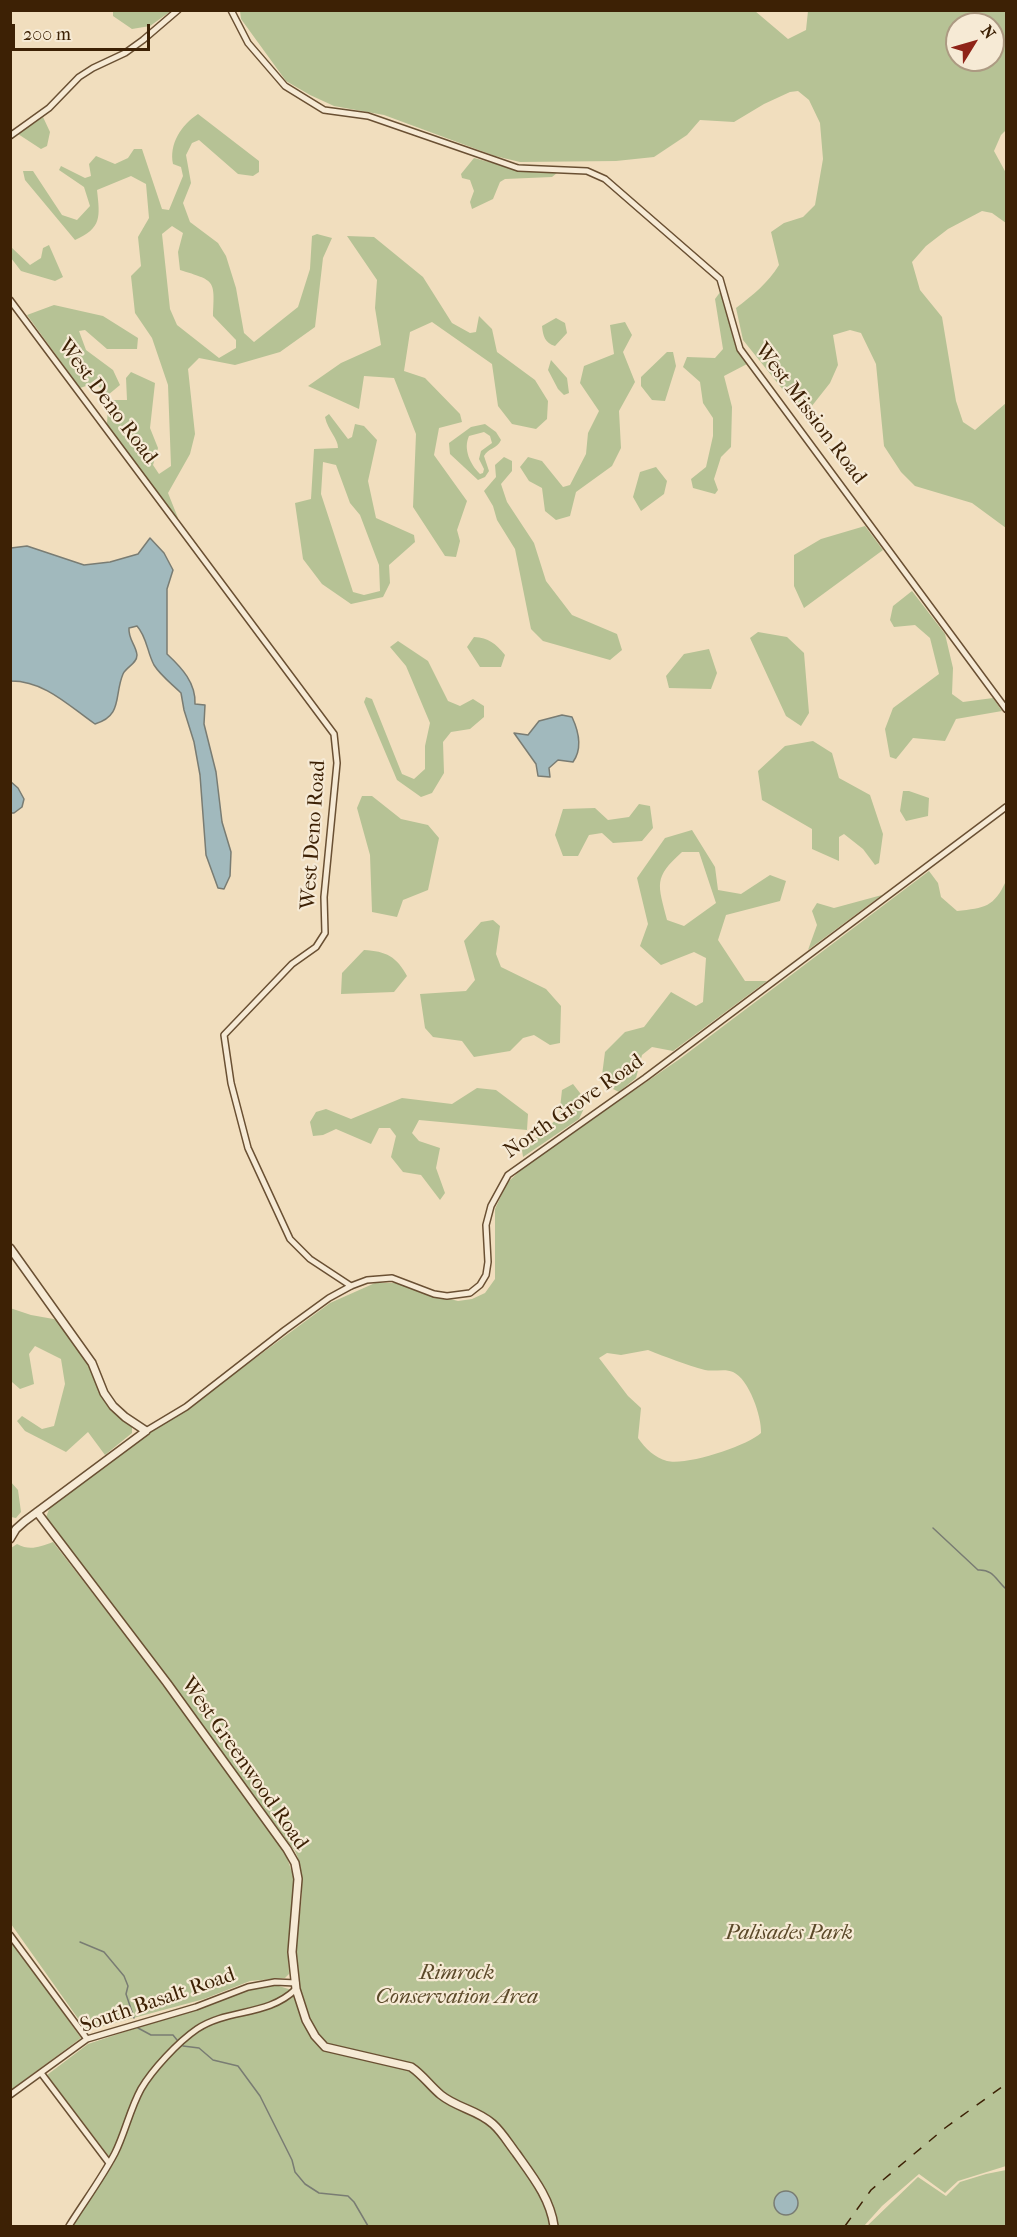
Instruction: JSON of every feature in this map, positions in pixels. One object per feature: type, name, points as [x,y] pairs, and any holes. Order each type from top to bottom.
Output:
[{"type":"street","points":[[10,136],[49,108],[79,78],[93,68],[125,53],[178,10]]},
{"type":"street","name":"West Mission Road","points":[[231,10],[248,43],[285,87],[324,110],[368,116],[518,168],[587,171],[605,179],[720,279],[740,349],[1006,709]]},
{"type":"street","name":"West Deno Road","points":[[10,300],[334,734],[337,763],[324,897],[325,933],[316,947],[292,964],[224,1035],[231,1083],[248,1148],[290,1239],[310,1259],[351,1286]]},
{"type":"street","name":"North Grove Road","points":[[147,1431],[186,1407],[320,1304],[351,1286],[367,1280],[392,1278],[434,1294],[459,1296],[480,1286],[486,1275],[486,1225],[491,1206],[508,1175],[645,1078],[1006,807]]},
{"type":"street","points":[[10,1248],[92,1363],[104,1393],[113,1406],[147,1431],[37,1512],[16,1529],[10,1539]]},
{"type":"street","name":"West Greenwood Road","points":[[37,1512],[167,1683],[291,1856],[298,1879],[292,1952],[296,1986],[306,2020],[315,2036],[325,2047],[411,2067],[451,2102],[477,2113],[494,2124],[543,2191],[554,2226]]},
{"type":"street","points":[[10,1935],[87,2039]]},
{"type":"street","name":"South Basalt Road","points":[[10,2095],[87,2039],[196,2007],[248,1987],[274,1982],[296,1986]]},
{"type":"street","points":[[69,2226],[109,2163],[141,2089],[185,2038],[210,2022],[268,2008],[286,1999],[296,1986]]},
{"type":"street","points":[[41,2073],[109,2163]]},
{"type":"green space","points":[[113,10],[171,11],[150,26],[132,29],[113,16]]},
{"type":"green space","points":[[240,11],[755,11],[788,39],[806,30],[808,11],[1006,11],[1006,130],[1001,135],[994,151],[1006,173],[1006,223],[992,213],[982,211],[948,229],[926,246],[912,262],[920,290],[942,317],[956,401],[963,422],[975,430],[1006,403],[1006,528],[972,503],[915,486],[901,472],[884,446],[876,364],[861,333],[850,330],[833,335],[838,365],[830,383],[804,416],[743,340],[736,308],[765,283],[779,265],[771,232],[784,223],[803,217],[815,205],[823,159],[820,123],[809,100],[798,91],[790,92],[764,104],[734,122],[700,120],[687,135],[654,157],[616,161],[520,162],[495,156],[384,115],[334,106],[286,81],[241,19]]},
{"type":"green space","points":[[198,114],[259,161],[259,172],[253,176],[238,174],[199,140],[192,143],[186,155],[191,183],[183,203],[190,222],[218,243],[226,256],[236,288],[244,333],[254,342],[298,307],[310,269],[312,236],[317,234],[332,238],[323,258],[315,327],[280,352],[235,365],[199,358],[188,369],[195,434],[190,454],[168,493],[178,518],[176,519],[107,424],[108,405],[113,400],[127,400],[126,378],[131,372],[155,383],[150,428],[158,448],[153,465],[159,474],[171,466],[168,385],[152,338],[135,313],[131,276],[141,266],[138,237],[149,218],[146,184],[131,176],[97,190],[99,208],[95,226],[84,236],[75,240],[25,180],[23,171],[33,171],[62,215],[77,220],[90,206],[84,187],[59,170],[61,166],[85,178],[91,176],[89,164],[96,156],[115,164],[128,158],[134,149],[142,149],[162,209],[169,210],[183,176],[181,167],[173,164],[175,142],[186,124]],"holes":[[[172,226],[183,233],[178,252],[180,270],[210,283],[214,295],[213,316],[236,340],[236,348],[219,358],[177,325],[170,309],[162,234]]]},
{"type":"green space","points":[[43,117],[50,132],[47,146],[41,149],[18,134]]},
{"type":"green space","points":[[474,158],[515,169],[557,173],[552,177],[505,179],[500,182],[493,199],[472,209],[470,202],[474,191],[470,180],[462,178],[461,174]]},
{"type":"green space","points":[[347,236],[374,237],[423,277],[452,323],[470,333],[476,332],[479,316],[492,329],[497,352],[535,380],[548,401],[547,419],[536,429],[512,424],[498,406],[492,364],[432,322],[410,332],[404,371],[425,378],[460,414],[462,422],[439,428],[434,455],[467,501],[457,530],[460,541],[456,557],[445,556],[413,507],[416,434],[394,378],[364,376],[359,409],[308,386],[341,363],[381,345],[375,308],[377,280]]},
{"type":"green space","points":[[49,245],[63,277],[55,281],[21,271],[11,258],[11,247],[30,265],[41,258],[43,248]]},
{"type":"green space","points":[[721,291],[736,348],[747,364],[724,376],[732,407],[731,447],[721,457],[714,479],[718,490],[715,494],[693,488],[691,479],[706,467],[713,436],[713,418],[703,403],[700,382],[683,367],[687,357],[715,358],[723,349],[715,299]]},
{"type":"green space","points":[[54,305],[103,316],[138,338],[137,349],[107,349],[85,330],[79,331],[86,350],[113,370],[120,385],[108,395],[95,383],[80,388],[27,315]]},
{"type":"green space","points":[[556,318],[565,323],[567,333],[555,346],[545,339],[542,326]]},
{"type":"green space","points":[[625,322],[632,335],[623,352],[635,382],[619,411],[621,448],[612,466],[576,492],[570,516],[556,520],[545,511],[542,488],[529,481],[520,467],[528,457],[542,461],[563,487],[570,485],[586,454],[588,433],[599,411],[580,383],[584,366],[614,354],[610,325]]},
{"type":"green space","points":[[667,352],[673,352],[676,366],[665,401],[652,400],[641,386],[641,377]]},
{"type":"green space","points":[[551,360],[567,378],[569,393],[564,395],[558,389],[548,370]]},
{"type":"green space","points":[[329,414],[348,439],[352,437],[355,424],[364,426],[377,440],[368,481],[376,518],[414,535],[415,542],[389,565],[390,583],[383,597],[351,604],[322,584],[303,559],[295,503],[311,499],[314,449],[338,448],[325,417]],"holes":[[[323,462],[336,465],[350,503],[360,515],[379,565],[380,591],[364,595],[353,592],[321,494]]]},
{"type":"green space","points":[[485,424],[496,432],[501,440],[484,456],[489,471],[485,477],[478,480],[450,454],[449,443],[471,427]],"holes":[[[484,432],[490,436],[492,443],[481,451],[479,459],[484,469],[480,474],[468,456],[467,441],[469,436]]]},
{"type":"green space","points":[[504,457],[512,461],[512,471],[501,484],[507,502],[534,543],[546,581],[572,615],[617,634],[622,650],[610,660],[543,641],[531,629],[515,549],[497,520],[493,506],[484,491],[496,477],[495,465]]},
{"type":"green space","points":[[656,467],[667,481],[664,494],[641,511],[633,497],[640,472]]},
{"type":"green space","points":[[865,526],[883,550],[804,608],[794,586],[794,555],[821,539]]},
{"type":"green space","points":[[912,591],[945,634],[953,668],[952,694],[963,702],[993,698],[1002,711],[956,719],[945,741],[913,738],[896,759],[890,757],[885,729],[893,708],[939,674],[930,638],[915,625],[894,627],[890,620],[893,606]]},
{"type":"green space","points":[[758,632],[787,637],[804,653],[809,713],[801,726],[786,716],[750,638]]},
{"type":"green space","points":[[474,637],[495,644],[505,655],[501,667],[480,667],[467,647]]},
{"type":"green space","points":[[398,641],[428,661],[448,701],[460,706],[473,699],[484,706],[484,717],[470,729],[451,732],[443,742],[444,773],[432,793],[421,797],[397,780],[364,702],[366,697],[372,699],[402,774],[414,779],[425,769],[425,746],[430,723],[406,666],[390,647]]},
{"type":"green space","points":[[709,649],[717,673],[711,689],[669,688],[666,676],[684,654]]},
{"type":"green space","points":[[813,741],[832,753],[839,778],[870,795],[883,834],[879,863],[875,865],[863,849],[844,834],[839,837],[839,861],[812,849],[812,829],[762,800],[758,771],[785,746]]},
{"type":"green space","points":[[903,791],[929,798],[928,816],[906,821],[900,811]]},
{"type":"green space","points":[[362,796],[372,796],[401,819],[428,825],[439,838],[428,890],[403,900],[397,917],[372,912],[370,855],[357,808]]},
{"type":"green space","points":[[639,804],[650,806],[653,828],[642,841],[613,843],[602,833],[589,835],[578,856],[563,856],[555,835],[563,809],[595,808],[608,820],[629,817]]},
{"type":"green space","points":[[692,830],[715,867],[718,890],[741,894],[770,875],[786,881],[780,901],[726,915],[718,940],[745,981],[767,981],[673,1051],[652,1047],[642,1055],[636,1078],[619,1092],[601,1083],[605,1052],[625,1032],[644,1027],[671,992],[696,1006],[703,1002],[706,958],[694,952],[661,965],[640,946],[648,924],[637,878],[665,838]],"holes":[[[682,852],[699,852],[716,903],[684,926],[667,920],[661,898],[660,882],[666,869]]]},
{"type":"green space","points":[[929,871],[938,883],[941,897],[957,911],[988,905],[1002,890],[1006,881],[1006,2166],[958,2181],[945,2193],[919,2174],[882,2206],[864,2226],[72,2226],[114,2163],[47,2075],[88,2044],[262,1986],[279,1986],[301,1993],[296,1944],[302,1877],[295,1851],[47,1521],[46,1517],[50,1507],[117,1455],[200,1399],[330,1303],[375,1283],[401,1283],[415,1290],[458,1301],[472,1299],[485,1293],[495,1279],[495,1209],[507,1183],[525,1166],[681,1058]],"holes":[[[648,1350],[705,1370],[730,1371],[739,1376],[753,1399],[761,1433],[743,1444],[688,1461],[667,1461],[654,1455],[638,1438],[641,1408],[628,1396],[599,1358],[607,1353],[621,1355]]]},
{"type":"green space","points":[[882,895],[808,950],[817,925],[812,911],[817,903],[834,908]]},
{"type":"green space","points":[[493,920],[500,926],[496,954],[501,967],[546,989],[561,1006],[560,1043],[550,1045],[534,1035],[523,1038],[510,1051],[474,1057],[462,1041],[433,1037],[425,1028],[420,994],[466,991],[475,980],[464,941],[481,922]]},
{"type":"green space","points":[[364,950],[390,956],[403,969],[407,976],[394,992],[341,994],[342,973]]},
{"type":"green space","points":[[573,1084],[587,1102],[579,1119],[523,1157],[522,1150],[559,1117],[562,1090]]},
{"type":"green space","points":[[477,1088],[496,1090],[528,1114],[527,1130],[419,1120],[412,1133],[419,1141],[440,1148],[436,1168],[445,1193],[440,1200],[421,1175],[403,1172],[391,1157],[396,1136],[390,1128],[379,1128],[371,1144],[336,1129],[323,1135],[313,1136],[310,1122],[316,1112],[326,1109],[351,1119],[402,1098],[452,1104]]},
{"type":"green space","points":[[10,1308],[31,1315],[59,1320],[92,1370],[99,1393],[111,1411],[132,1426],[132,1433],[105,1455],[88,1432],[66,1452],[25,1431],[17,1421],[22,1416],[42,1429],[54,1426],[65,1384],[61,1359],[35,1346],[29,1354],[34,1384],[20,1389],[12,1382]]},
{"type":"green space","points":[[10,1481],[18,1490],[21,1512],[16,1518],[11,1517]]},
{"type":"green space","points":[[53,1542],[139,1653],[284,1849],[294,1878],[293,1916],[288,1950],[289,1974],[285,1978],[250,1981],[204,1999],[89,2030],[84,2027],[11,1924],[11,1548],[17,1544],[30,1548]]},
{"type":"green space","points":[[10,1938],[81,2038],[11,2090],[10,2090]]},
{"type":"green space","points":[[1006,2170],[1006,2226],[867,2226],[918,2177],[946,2196],[960,2182]]},
{"type":"water","points":[[150,538],[164,553],[173,570],[167,589],[167,654],[183,670],[191,683],[195,704],[205,705],[204,724],[216,772],[222,822],[231,852],[230,876],[224,889],[218,888],[206,855],[200,775],[181,693],[154,665],[143,635],[137,626],[129,628],[137,658],[123,674],[114,710],[110,716],[95,724],[46,690],[35,685],[11,681],[11,548],[27,546],[84,565],[110,562],[138,554]]},
{"type":"water","points":[[562,715],[572,717],[577,728],[579,746],[576,757],[573,762],[558,760],[549,768],[550,777],[538,776],[536,764],[514,733],[528,735],[539,721]]},
{"type":"water","points":[[10,781],[18,788],[24,799],[22,807],[14,813],[11,813]]},
{"type":"water","points":[[786,2191],[791,2192],[797,2198],[797,2208],[791,2214],[786,2215],[781,2214],[775,2208],[774,2203],[775,2198],[781,2192]]},
{"type":"waterway","points":[[933,1528],[978,1570],[991,1573],[1006,1589]]},
{"type":"waterway","points":[[80,1942],[104,1952],[124,1976],[128,1986],[126,1994],[134,2018]]},
{"type":"waterway","points":[[138,2028],[151,2035],[173,2035],[177,2040]]},
{"type":"waterway","points":[[183,2046],[199,2048],[213,2060],[238,2066],[260,2096],[292,2160],[295,2172],[305,2184],[319,2193],[348,2196],[368,2226]]},
{"type":"railway","points":[[845,2226],[871,2190],[945,2128],[1006,2084]]},
{"type":"park label","name":"Palisades Park","points":[[789,1934]]},
{"type":"park label","name":"Rimrock Conservation Area","points":[[457,1986]]}]
